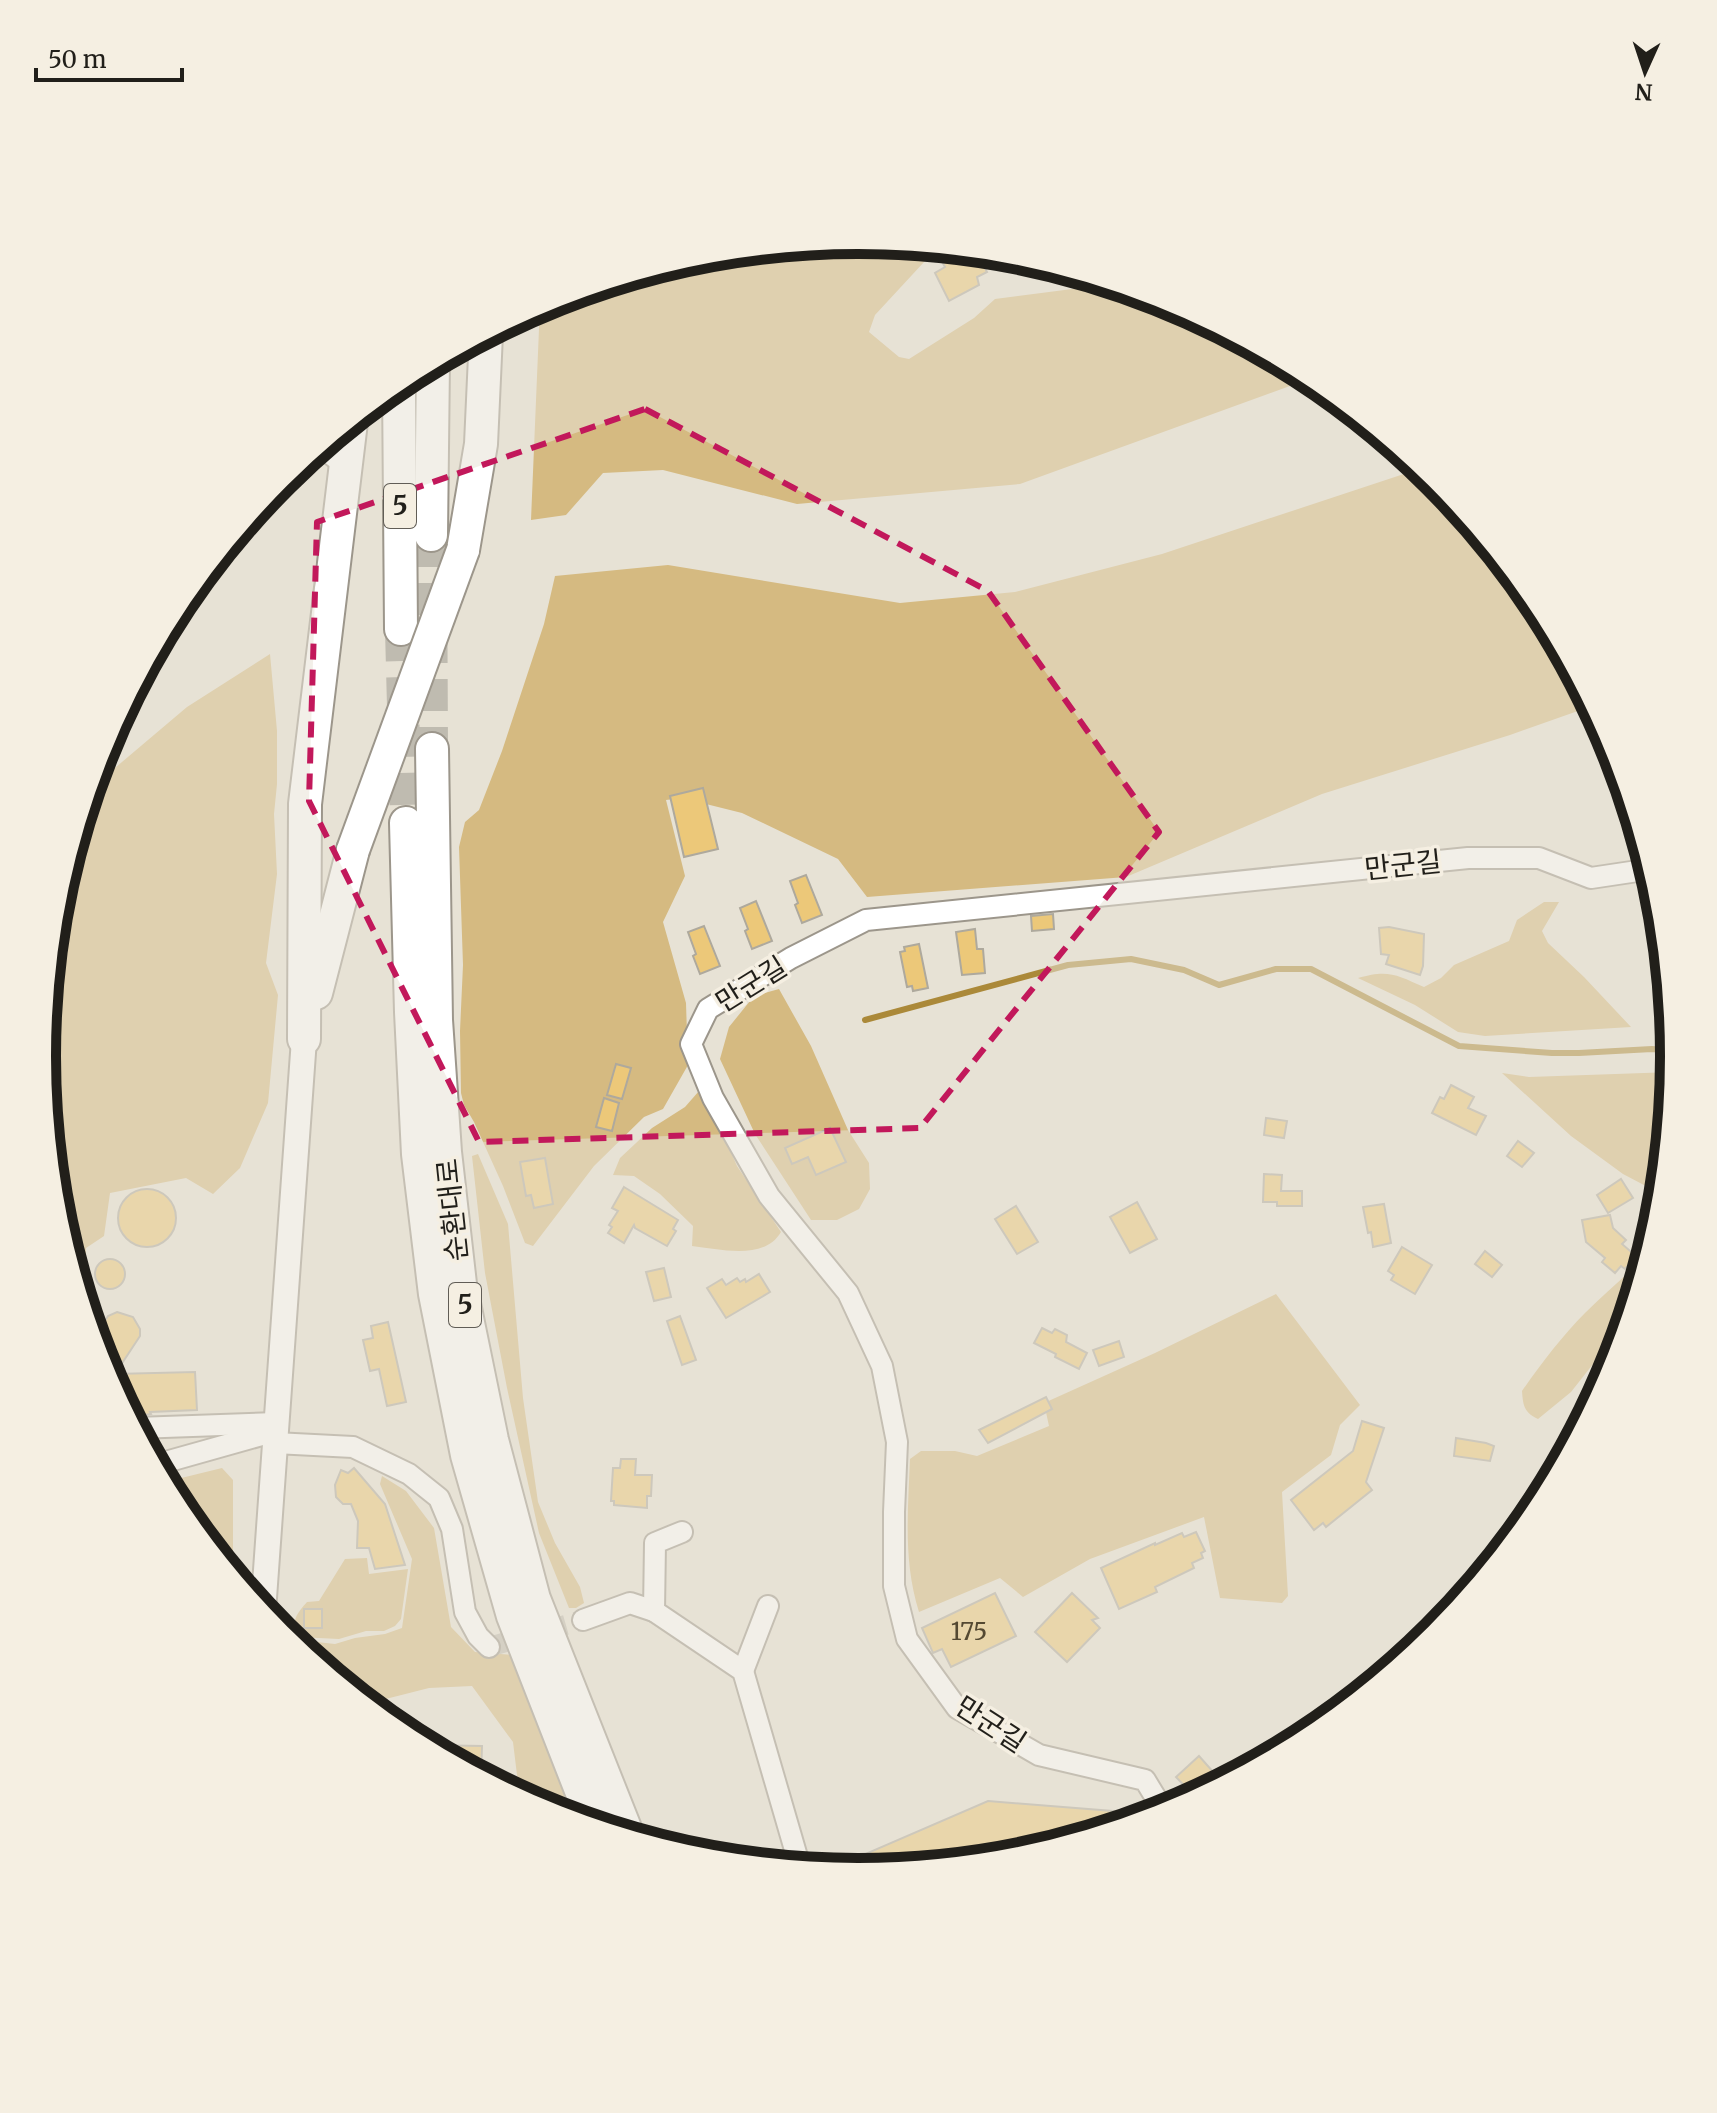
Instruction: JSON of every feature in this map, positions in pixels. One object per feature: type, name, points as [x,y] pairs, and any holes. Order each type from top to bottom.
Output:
[{"type":"highway","points":[[304,1039],[353,850],[463,550],[481,444],[485,347]]},
{"type":"highway","name":"5","points":[[431,535],[433,377]]},
{"type":"highway","name":"5","points":[[399,399],[401,629]]},
{"type":"highway","points":[[304,1039],[305,804],[349,437]]},
{"type":"highway","name":"순환대로","points":[[432,749],[436,1020],[445,1152],[460,1284],[492,1440],[534,1599],[623,1823]]},
{"type":"highway","name":"순환대로","points":[[406,823],[418,1154],[435,1294],[467,1455],[513,1616],[589,1812]]},
{"type":"street","points":[[329,453],[346,466]]},
{"type":"street","name":"만군길","points":[[1158,1801],[1145,1780],[1039,1755],[957,1708],[907,1639],[894,1586],[897,1442],[882,1366],[848,1293],[769,1196],[713,1098],[691,1044],[708,1009],[791,958],[866,920],[1468,858],[1539,858],[1591,878],[1639,871]]},
{"type":"street","points":[[264,1596],[304,1039]]},
{"type":"street","points":[[148,1428],[276,1432],[353,1447],[409,1474],[439,1498],[452,1529],[465,1612],[478,1636],[489,1647]]},
{"type":"street","points":[[166,1462],[276,1432]]},
{"type":"street","points":[[654,1611],[655,1543],[682,1532]]},
{"type":"street","points":[[583,1620],[630,1603],[654,1611],[743,1671]]},
{"type":"street","points":[[768,1606],[743,1671],[797,1856]]},
{"type":"highlighted area","points":[[645,409],[988,591],[1159,832],[920,1128],[479,1142],[309,801],[317,522]]},
{"type":"shaded area","points":[[858,254],[928,258],[875,315],[869,332],[899,357],[909,359],[974,318],[995,299],[1086,287],[1166,315],[1213,337],[1296,384],[1020,484],[797,504],[663,470],[603,473],[566,515],[531,520],[539,320],[651,281],[702,269],[806,256]]},
{"type":"shaded area","points":[[1409,472],[1462,527],[1495,568],[1553,655],[1582,710],[1322,794],[1126,877],[867,897],[838,859],[742,813],[682,798],[666,800],[685,876],[663,922],[686,1003],[688,1065],[663,1109],[644,1117],[594,1166],[533,1246],[525,1243],[461,1093],[463,965],[459,847],[465,822],[479,810],[502,751],[544,624],[555,576],[668,565],[900,603],[1015,592],[1162,554]]},
{"type":"shaded area","points":[[270,654],[277,731],[274,814],[277,874],[266,963],[278,995],[268,1103],[240,1168],[213,1194],[186,1178],[110,1193],[104,1236],[86,1248],[86,1272],[71,1213],[58,1109],[58,1004],[71,900],[83,849],[108,773],[187,707]]},
{"type":"shaded area","points":[[1544,902],[1559,902],[1542,931],[1548,943],[1631,1027],[1485,1036],[1458,1032],[1415,1005],[1358,978],[1392,975],[1424,987],[1441,978],[1454,965],[1509,941],[1517,920]]},
{"type":"shaded area","points":[[779,989],[811,1046],[848,1130],[869,1163],[870,1189],[859,1209],[837,1220],[811,1220],[755,1134],[720,1059],[729,1027],[754,996]]},
{"type":"shaded area","points":[[1660,1072],[1650,1188],[1623,1174],[1571,1136],[1502,1073],[1529,1077]]},
{"type":"shaded area","points":[[699,1091],[712,1109],[737,1166],[781,1232],[764,1247],[728,1251],[692,1246],[693,1226],[660,1194],[634,1176],[613,1175],[620,1158],[652,1128],[685,1107]]},
{"type":"shaded area","points":[[478,1154],[508,1224],[523,1398],[538,1502],[555,1543],[580,1587],[584,1603],[576,1608],[569,1608],[539,1533],[507,1388],[485,1273],[472,1156]]},
{"type":"shaded area","points":[[1633,1268],[1606,1348],[1571,1392],[1538,1419],[1533,1417],[1525,1408],[1522,1391],[1552,1350],[1593,1305]]},
{"type":"shaded area","points":[[1276,1294],[1360,1405],[1340,1425],[1331,1455],[1282,1492],[1288,1596],[1282,1603],[1220,1598],[1204,1517],[1090,1559],[1023,1597],[1000,1578],[919,1612],[909,1555],[910,1459],[921,1451],[955,1451],[977,1456],[1049,1426],[1044,1403]]},
{"type":"shaded area","points":[[222,1468],[233,1480],[233,1559],[191,1502],[177,1479]]},
{"type":"shaded area","points":[[382,1476],[406,1491],[434,1528],[451,1627],[475,1652],[513,1655],[573,1806],[521,1784],[513,1742],[472,1686],[429,1688],[380,1700],[309,1641],[335,1644],[402,1628],[412,1559],[380,1484]]},
{"type":"shaded area","points":[[367,1558],[369,1574],[408,1569],[401,1619],[384,1631],[366,1631],[339,1639],[305,1637],[294,1627],[298,1614],[307,1602],[319,1601],[345,1559]]},
{"type":"building","points":[[940,259],[983,264],[987,272],[977,277],[979,285],[949,301],[935,273],[945,267]]},
{"type":"building","points":[[703,788],[718,849],[684,857],[670,796]]},
{"type":"building","points":[[806,875],[822,915],[802,923],[790,881]]},
{"type":"building","points":[[756,901],[772,941],[752,949],[740,908]]},
{"type":"building","points":[[1053,914],[1054,929],[1032,931],[1031,916]]},
{"type":"building","points":[[704,926],[720,966],[700,974],[688,932]]},
{"type":"building","points":[[1379,928],[1424,934],[1420,975],[1386,964],[1389,955],[1381,954]]},
{"type":"building","points":[[975,929],[977,949],[983,949],[985,973],[962,975],[956,932]]},
{"type":"building","points":[[919,944],[928,988],[913,991],[912,986],[907,987],[900,952],[905,951],[904,947]]},
{"type":"building","points":[[616,1064],[631,1068],[622,1099],[607,1095]]},
{"type":"building","points":[[1451,1085],[1474,1097],[1468,1108],[1486,1116],[1476,1135],[1432,1113]]},
{"type":"building","points":[[604,1098],[619,1103],[612,1131],[596,1127]]},
{"type":"building","points":[[1266,1118],[1287,1121],[1284,1138],[1264,1135]]},
{"type":"building","points":[[830,1128],[846,1162],[816,1175],[808,1157],[792,1164],[785,1148]]},
{"type":"building","points":[[1518,1141],[1534,1153],[1522,1167],[1507,1156]]},
{"type":"building","points":[[545,1158],[553,1204],[534,1208],[531,1195],[526,1196],[520,1162]]},
{"type":"building","points":[[1264,1174],[1282,1175],[1281,1191],[1302,1191],[1302,1206],[1277,1206],[1277,1202],[1263,1202]]},
{"type":"building","points":[[1621,1179],[1633,1198],[1608,1213],[1597,1195]]},
{"type":"building","points":[[624,1187],[678,1220],[673,1229],[676,1231],[667,1246],[634,1225],[624,1243],[608,1233],[612,1227],[609,1225],[618,1211],[612,1208]]},
{"type":"building","points":[[147,1189],[158,1191],[167,1198],[174,1207],[174,1229],[167,1238],[158,1245],[147,1247],[136,1245],[127,1238],[120,1229],[118,1218],[120,1207],[127,1198],[136,1191]]},
{"type":"building","points":[[1137,1202],[1157,1239],[1130,1253],[1110,1217]]},
{"type":"building","points":[[1384,1204],[1391,1243],[1373,1247],[1363,1207]]},
{"type":"building","points":[[1016,1206],[1038,1242],[1017,1254],[995,1219]]},
{"type":"building","points":[[1610,1215],[1613,1228],[1626,1240],[1622,1244],[1636,1256],[1625,1269],[1621,1266],[1615,1273],[1602,1262],[1605,1258],[1586,1242],[1582,1220]]},
{"type":"building","points":[[1402,1247],[1432,1265],[1415,1294],[1391,1280],[1394,1275],[1388,1271]]},
{"type":"building","points":[[1485,1251],[1502,1265],[1492,1277],[1475,1264]]},
{"type":"building","points":[[110,1259],[116,1260],[124,1268],[124,1280],[116,1288],[110,1289],[104,1288],[96,1280],[95,1274],[96,1268],[104,1260]]},
{"type":"building","points":[[664,1268],[671,1297],[654,1301],[646,1272]]},
{"type":"building","points":[[759,1274],[770,1292],[726,1318],[707,1288],[722,1279],[726,1285],[737,1278],[740,1282],[745,1279],[746,1282]]},
{"type":"building","points":[[117,1312],[133,1317],[140,1329],[140,1336],[119,1368],[103,1324],[108,1316]]},
{"type":"building","points":[[680,1316],[696,1360],[682,1365],[667,1321]]},
{"type":"building","points":[[388,1322],[406,1402],[387,1406],[379,1369],[370,1371],[363,1340],[373,1338],[371,1326]]},
{"type":"building","points":[[1042,1328],[1052,1333],[1055,1329],[1067,1335],[1066,1342],[1087,1353],[1079,1369],[1034,1343]]},
{"type":"building","points":[[1119,1341],[1124,1357],[1099,1366],[1093,1350]]},
{"type":"building","points":[[195,1372],[197,1410],[141,1415],[122,1374]]},
{"type":"building","points":[[1046,1397],[1052,1409],[988,1443],[979,1430]]},
{"type":"building","points":[[1362,1421],[1384,1428],[1366,1482],[1372,1490],[1326,1527],[1323,1523],[1314,1530],[1291,1500],[1353,1451]]},
{"type":"building","points":[[1456,1438],[1494,1446],[1490,1461],[1454,1456]]},
{"type":"building","points":[[621,1459],[636,1459],[635,1475],[652,1475],[647,1508],[614,1505],[611,1501],[613,1468],[620,1468]]},
{"type":"building","points":[[354,1468],[385,1504],[405,1565],[375,1569],[369,1548],[357,1548],[358,1521],[351,1504],[343,1504],[336,1497],[335,1485],[341,1470],[348,1473]]},
{"type":"building","points":[[1196,1532],[1205,1551],[1201,1553],[1203,1558],[1192,1563],[1194,1568],[1155,1587],[1157,1592],[1119,1609],[1101,1568],[1155,1543],[1182,1533],[1184,1537]]},
{"type":"building","points":[[995,1593],[1016,1636],[951,1667],[942,1649],[933,1653],[922,1628]]},
{"type":"building","points":[[1072,1593],[1098,1618],[1092,1620],[1100,1628],[1067,1662],[1035,1632]]},
{"type":"building","points":[[304,1609],[322,1609],[322,1628],[304,1628]]},
{"type":"building","points":[[448,1745],[482,1746],[481,1764]]},
{"type":"building","points":[[1199,1756],[1216,1775],[1187,1788],[1176,1777]]},
{"type":"building","points":[[988,1801],[1125,1812],[1066,1832],[1015,1844],[911,1857],[864,1859],[863,1855]]},
{"type":"waterway","points":[[865,1020],[1068,965],[1131,959],[1184,970],[1219,985],[1276,969],[1311,969],[1459,1046],[1552,1053],[1661,1050]]},
{"type":"tunnel","points":[[431,535],[432,749]]},
{"type":"tunnel","points":[[401,629],[406,823]]},
{"type":"tunnel","points":[[489,1647],[583,1620]]}]
